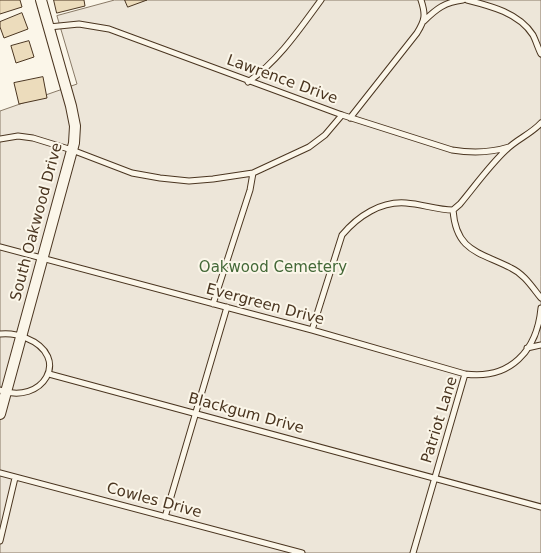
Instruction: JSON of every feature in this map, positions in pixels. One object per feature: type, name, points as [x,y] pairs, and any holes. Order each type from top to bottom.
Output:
[{"type":"street","name":"South Oakwood Drive","points":[[3,391],[21,336],[72,150],[75,126],[42,0]]},
{"type":"street","points":[[0,414],[3,391]]},
{"type":"lane","points":[[248,82],[266,70],[321,0]]},
{"type":"lane","points":[[421,0],[424,8],[424,21]]},
{"type":"lane","points":[[350,118],[424,21],[441,6],[451,1],[462,0]]},
{"type":"lane","points":[[467,0],[507,12],[522,22],[533,35],[541,54]]},
{"type":"lane","name":"Lawrence Drive","points":[[49,27],[79,24],[109,29],[248,82],[350,118],[452,150],[494,152],[508,148]]},
{"type":"lane","points":[[0,139],[18,136],[26,137],[72,150],[132,173],[189,181],[213,180],[253,173],[309,147],[325,135],[342,115]]},
{"type":"lane","points":[[312,330],[342,235],[352,223],[370,211],[390,203],[407,203],[443,210],[453,210],[508,148],[528,135],[541,123]]},
{"type":"lane","points":[[213,304],[250,190],[253,173]]},
{"type":"lane","points":[[453,210],[456,230],[465,243],[478,254],[512,268],[522,275],[541,298]]},
{"type":"lane","name":"Evergreen Drive","points":[[0,247],[312,330],[465,374]]},
{"type":"lane","points":[[165,517],[227,307]]},
{"type":"lane","name":"Patriot Lane","points":[[413,553],[465,374],[480,376],[497,373],[521,357],[537,330],[541,308]]},
{"type":"lane","points":[[0,334],[9,333],[34,341],[43,349],[50,365],[49,374],[42,384],[32,390],[20,394],[3,391]]},
{"type":"lane","points":[[527,349],[541,345]]},
{"type":"lane","name":"Blackgum Drive","points":[[49,374],[541,507]]},
{"type":"lane","name":"Cowles Drive","points":[[0,473],[302,553]]},
{"type":"lane","points":[[0,540],[15,478]]},
{"type":"green space","name":"Oakwood Cemetery","points":[[115,0],[541,0],[541,553],[0,553],[0,111],[77,84],[57,16]]},
{"type":"building","points":[[0,0],[20,0],[22,7],[0,14]]},
{"type":"building","points":[[54,0],[84,0],[85,6],[57,13]]},
{"type":"building","points":[[125,0],[147,0],[128,7]]},
{"type":"building","points":[[22,13],[28,29],[4,38],[0,22]]},
{"type":"building","points":[[29,41],[34,57],[16,63],[11,46]]},
{"type":"building","points":[[43,77],[47,98],[19,104],[14,83]]}]
